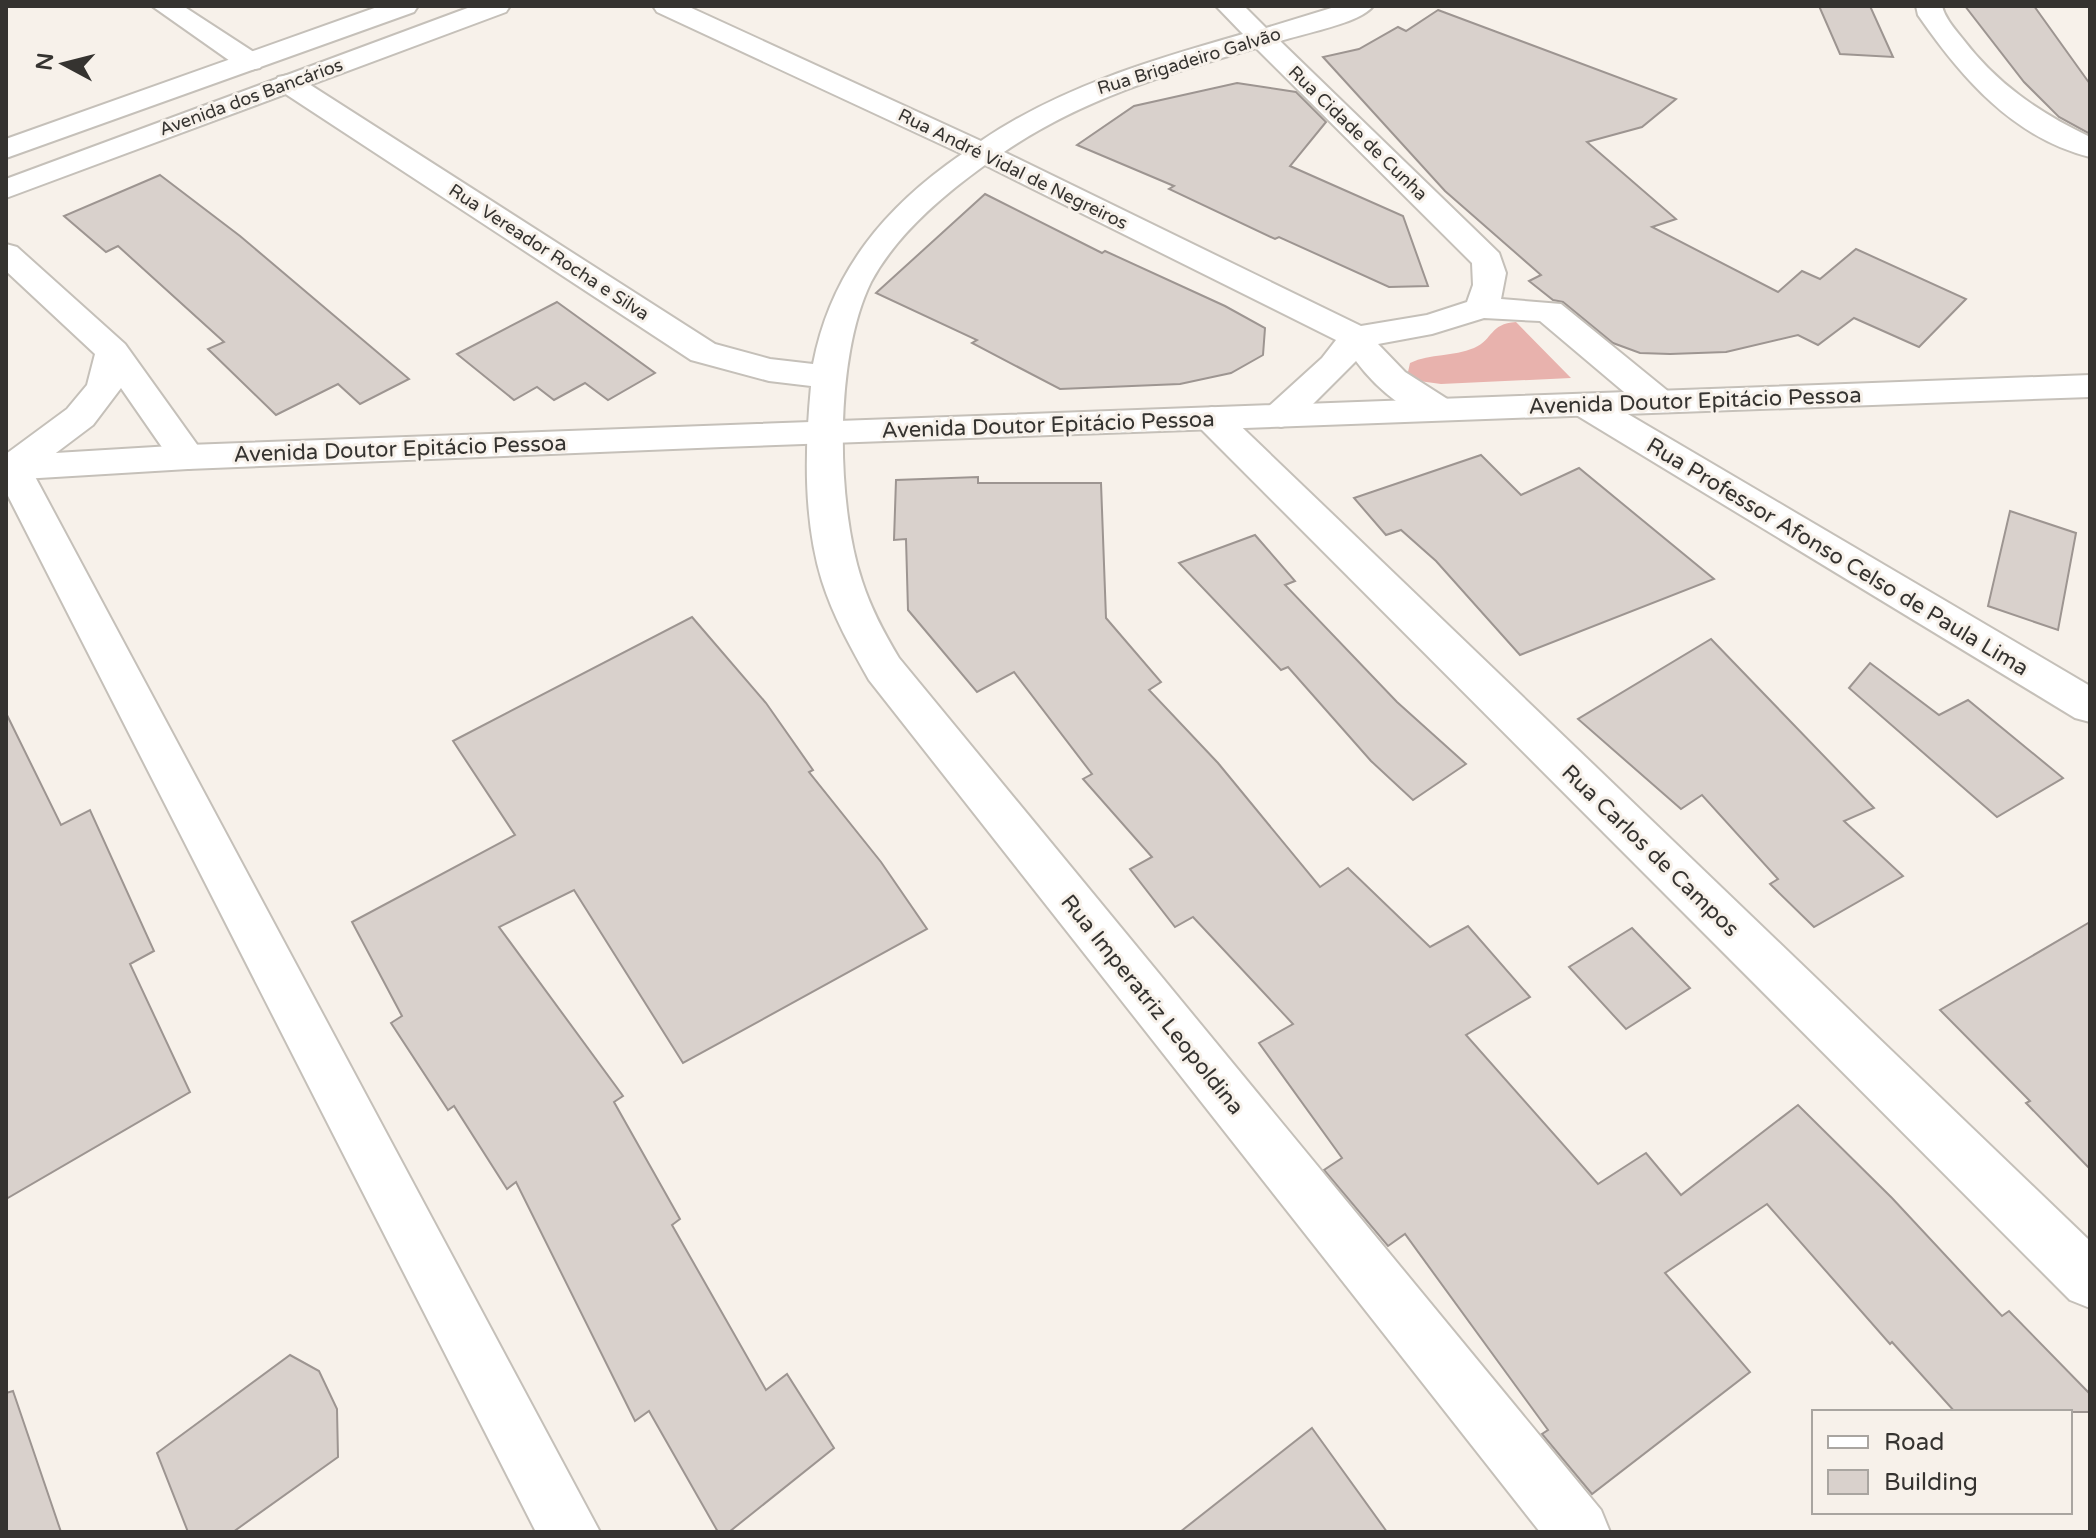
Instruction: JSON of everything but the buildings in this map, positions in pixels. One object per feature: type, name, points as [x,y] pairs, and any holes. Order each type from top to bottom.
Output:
[{"type":"street","points":[[165,6],[250,62]]},
{"type":"street","name":"Avenida dos Bancários","points":[[6,149],[405,6]]},
{"type":"street","name":"Avenida dos Bancários","points":[[6,189],[497,6]]},
{"type":"street","name":"Rua André Vidal de Negreiros","points":[[666,6],[983,153],[1357,337]]},
{"type":"street","name":"Rua Cidade de Cunha","points":[[1229,6],[1488,260],[1491,276],[1489,291],[1481,308]]},
{"type":"street","name":"Rua Brigadeiro Galvão","points":[[826,432],[827,377],[843,315],[864,266],[890,233],[939,188],[983,153],[1038,118],[1083,95],[1161,66],[1360,6]]},
{"type":"street","points":[[1929,6],[1931,15],[1973,71],[1998,96],[2039,123],[2090,148]]},
{"type":"street","name":"Rua Vereador Rocha e Silva","points":[[288,83],[703,352],[769,370],[827,377]]},
{"type":"street","points":[[6,254],[113,352],[188,457]]},
{"type":"street","points":[[1281,415],[1334,366],[1357,337],[1432,324],[1481,308],[1549,311],[1656,400]]},
{"type":"street","points":[[1357,337],[1380,370],[1439,410]]},
{"type":"street","points":[[113,352],[104,387],[80,417],[9,468],[569,1532]]},
{"type":"street","name":"Avenida Doutor Epitácio Pessoa","points":[[9,468],[188,457],[2090,386]]},
{"type":"street","name":"Rua Professor Afonso Celso de Paula Lima","points":[[1586,405],[2090,706]]},
{"type":"street","name":"Rua Carlos de Campos","points":[[1212,419],[2090,1280]]},
{"type":"street","name":"Rua Imperatriz Leopoldina","points":[[826,432],[825,476],[830,536],[843,592],[863,635],[884,669],[1579,1532]]},
{"type":"shaded area","points":[[1516,322],[1571,378],[1441,384],[1419,381],[1408,372],[1410,363],[1474,348],[1496,329]]}]
